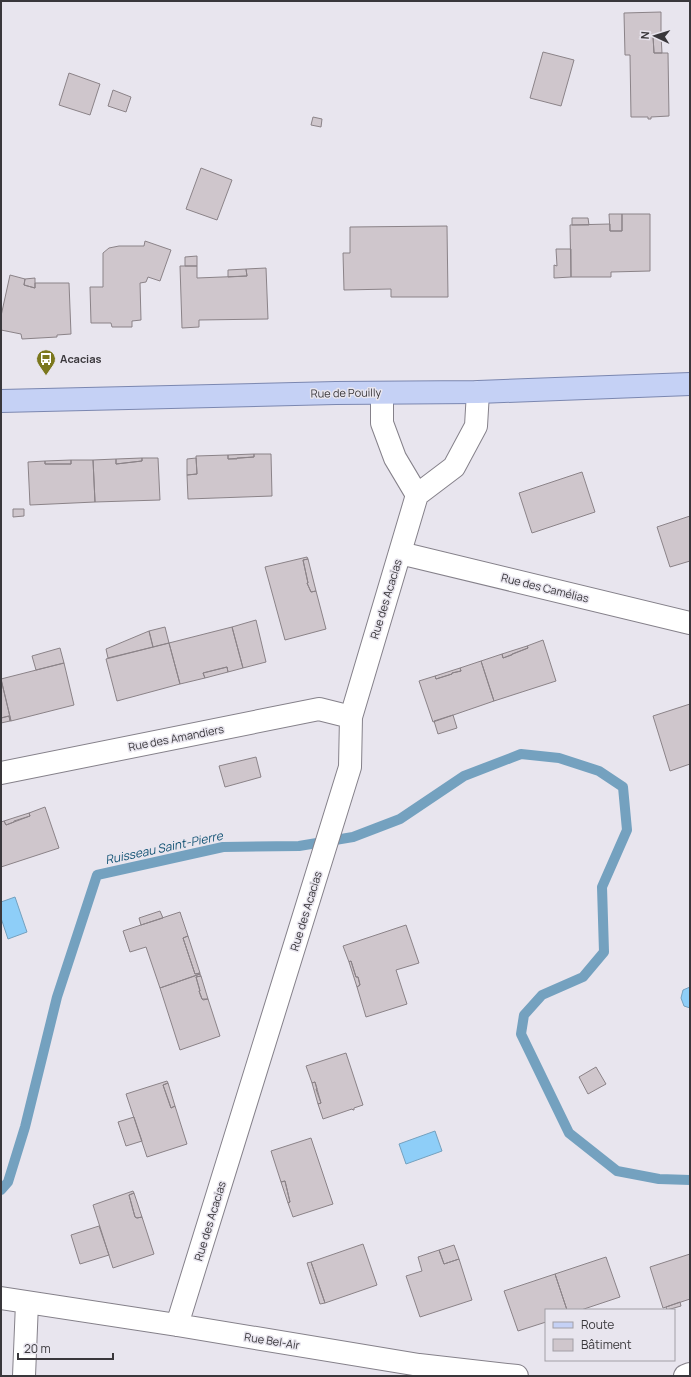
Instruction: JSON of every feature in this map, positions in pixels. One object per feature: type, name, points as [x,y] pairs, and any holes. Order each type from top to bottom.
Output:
[{"type":"main road","name":"Rue de Pouilly","points":[[1,401],[478,392],[690,384]]},
{"type":"street","points":[[382,393],[382,423],[395,458],[417,495],[454,467],[476,426],[478,392]]},
{"type":"street","name":"Rue des Acacias","points":[[177,1325],[350,767],[351,716],[417,495]]},
{"type":"street","name":"Rue des Camélias","points":[[400,553],[690,623]]},
{"type":"street","name":"Rue des Amandiers","points":[[1,774],[319,709],[351,716]]},
{"type":"street","name":"Rue Bel-Air","points":[[1,1298],[419,1365],[518,1376]]},
{"type":"street","points":[[24,1376],[27,1303]]},
{"type":"street","points":[[685,1376],[690,1374]]},
{"type":"water","points":[[15,897],[27,932],[8,939],[1,918],[1,902]]},
{"type":"water","points":[[690,987],[690,1008],[684,1006],[681,998],[683,990]]},
{"type":"water","points":[[435,1131],[442,1151],[406,1164],[399,1144]]},
{"type":"building","points":[[661,12],[661,35],[653,36],[654,53],[668,53],[669,116],[651,117],[651,119],[648,119],[648,117],[631,117],[630,55],[625,55],[624,13]]},
{"type":"building","points":[[661,35],[662,53],[654,53],[653,36]]},
{"type":"building","points":[[543,52],[574,60],[561,106],[530,98]]},
{"type":"building","points":[[69,73],[100,84],[90,115],[59,105]]},
{"type":"building","points":[[113,90],[131,97],[126,112],[108,106]]},
{"type":"building","points":[[313,117],[322,119],[321,127],[311,125]]},
{"type":"building","points":[[201,168],[232,180],[217,220],[186,209]]},
{"type":"building","points":[[609,214],[622,214],[622,231],[610,231]]},
{"type":"building","points":[[622,214],[650,214],[650,271],[611,272],[611,277],[571,277],[570,225],[610,224],[610,231],[622,231]]},
{"type":"building","points":[[572,218],[588,218],[589,225],[572,225]]},
{"type":"building","points":[[447,226],[448,297],[391,297],[391,289],[344,290],[343,253],[350,253],[350,227]]},
{"type":"building","points":[[145,241],[171,250],[160,281],[148,277],[146,282],[140,283],[141,320],[132,321],[132,327],[112,327],[111,323],[91,323],[90,287],[103,287],[103,253],[109,248],[119,246],[144,246]]},
{"type":"building","points":[[556,249],[571,249],[571,277],[554,278],[554,265],[557,266]]},
{"type":"building","points":[[197,256],[197,266],[185,266],[185,257]]},
{"type":"building","points":[[180,266],[197,266],[197,278],[247,276],[246,269],[266,268],[268,319],[199,320],[199,327],[182,328]]},
{"type":"building","points":[[246,269],[247,276],[228,277],[228,270]]},
{"type":"building","points":[[10,275],[25,279],[24,285],[35,288],[35,283],[69,283],[71,334],[57,335],[57,337],[22,339],[21,334],[1,330],[1,316]]},
{"type":"building","points":[[35,278],[35,288],[24,285],[25,279]]},
{"type":"building","points":[[254,454],[271,454],[272,496],[188,499],[187,475],[197,474],[196,456],[228,455],[228,459],[237,459],[254,457]]},
{"type":"building","points":[[254,454],[254,457],[228,459],[228,455]]},
{"type":"building","points":[[142,458],[158,458],[160,500],[95,502],[93,460],[116,459],[116,464],[142,461]]},
{"type":"building","points":[[142,458],[142,461],[116,464],[116,459]]},
{"type":"building","points":[[196,458],[197,474],[187,475],[187,459]]},
{"type":"building","points":[[71,460],[71,464],[45,464],[45,461]]},
{"type":"building","points":[[71,460],[93,460],[95,502],[30,505],[28,462],[45,461],[45,464],[71,464]]},
{"type":"building","points":[[582,472],[595,512],[532,533],[519,493]]},
{"type":"building","points":[[13,509],[24,509],[24,516],[13,517]]},
{"type":"building","points":[[690,516],[690,561],[670,567],[657,527]]},
{"type":"building","points":[[307,557],[308,559],[303,560],[307,583],[311,592],[316,591],[326,629],[285,640],[265,567]]},
{"type":"building","points":[[308,559],[316,591],[311,592],[307,583],[303,560]]},
{"type":"building","points":[[256,620],[266,662],[243,668],[232,627]]},
{"type":"building","points":[[165,627],[169,643],[153,647],[149,631]]},
{"type":"building","points":[[232,627],[243,668],[228,672],[227,667],[203,673],[205,678],[180,684],[169,643]]},
{"type":"building","points":[[149,631],[153,647],[108,658],[106,649]]},
{"type":"building","points":[[543,640],[556,681],[494,701],[481,661],[502,654],[503,658],[512,655],[528,648],[527,646]]},
{"type":"building","points":[[169,643],[180,684],[117,701],[106,659]]},
{"type":"building","points":[[527,646],[528,648],[503,658],[502,654]]},
{"type":"building","points":[[60,648],[64,663],[36,670],[32,656]]},
{"type":"building","points":[[481,661],[494,701],[433,722],[419,681],[435,676],[436,679],[452,674],[461,671],[460,668]]},
{"type":"building","points":[[64,663],[74,705],[11,721],[1,679]]},
{"type":"building","points":[[227,667],[228,672],[205,678],[203,673]]},
{"type":"building","points":[[460,668],[461,671],[436,679],[435,676]]},
{"type":"building","points":[[1,679],[11,721],[9,716],[1,718]]},
{"type":"building","points":[[690,704],[690,764],[670,771],[653,716]]},
{"type":"building","points":[[453,715],[457,728],[438,734],[434,721]]},
{"type":"building","points":[[9,716],[10,721],[1,723],[1,718]]},
{"type":"building","points":[[256,757],[261,777],[225,787],[219,766]]},
{"type":"building","points":[[45,807],[59,848],[1,867],[1,822],[4,821],[6,825],[30,816],[29,813]]},
{"type":"building","points":[[29,813],[30,816],[6,825],[4,821]]},
{"type":"building","points":[[160,911],[163,918],[141,925],[139,918]]},
{"type":"building","points":[[180,912],[188,936],[183,938],[195,974],[200,974],[160,988],[146,947],[130,952],[123,931]]},
{"type":"building","points":[[406,925],[419,963],[396,970],[407,1004],[366,1017],[357,987],[360,985],[358,977],[356,977],[351,961],[349,962],[343,946]]},
{"type":"building","points":[[188,936],[200,973],[195,974],[183,938]]},
{"type":"building","points":[[351,961],[360,985],[357,987],[349,962]]},
{"type":"building","points":[[200,974],[201,976],[196,977],[199,991],[202,999],[208,999],[220,1036],[180,1050],[160,988]]},
{"type":"building","points":[[201,976],[208,999],[203,1000],[199,991],[196,977]]},
{"type":"building","points":[[346,1053],[363,1105],[354,1108],[354,1110],[352,1109],[323,1119],[318,1104],[321,1103],[315,1082],[312,1083],[306,1066]]},
{"type":"building","points":[[596,1067],[606,1084],[588,1094],[579,1077]]},
{"type":"building","points":[[167,1081],[168,1083],[163,1085],[171,1108],[175,1106],[187,1144],[147,1157],[126,1094]]},
{"type":"building","points":[[315,1082],[321,1103],[318,1104],[312,1083]]},
{"type":"building","points":[[168,1083],[175,1106],[171,1108],[163,1085]]},
{"type":"building","points":[[134,1117],[142,1141],[126,1146],[118,1122]]},
{"type":"building","points":[[311,1138],[333,1204],[293,1217],[288,1203],[290,1202],[285,1181],[281,1182],[271,1151]]},
{"type":"building","points":[[285,1181],[290,1202],[288,1203],[281,1182]]},
{"type":"building","points":[[133,1191],[134,1193],[129,1195],[135,1217],[142,1217],[154,1254],[113,1268],[93,1205]]},
{"type":"building","points":[[134,1193],[142,1217],[135,1217],[129,1195]]},
{"type":"building","points":[[99,1226],[109,1255],[80,1264],[71,1235]]},
{"type":"building","points":[[363,1244],[377,1285],[325,1303],[311,1262]]},
{"type":"building","points":[[454,1245],[459,1259],[444,1264],[439,1250]]},
{"type":"building","points":[[439,1250],[444,1264],[459,1259],[472,1300],[420,1317],[406,1276],[422,1271],[418,1257]]},
{"type":"building","points":[[690,1254],[690,1299],[663,1308],[650,1267]]},
{"type":"building","points":[[606,1257],[620,1297],[584,1309],[567,1309],[555,1274]]},
{"type":"building","points":[[311,1262],[325,1303],[320,1304],[307,1263]]},
{"type":"building","points":[[555,1274],[567,1309],[545,1309],[545,1322],[518,1331],[504,1291]]},
{"type":"building","points":[[680,1302],[681,1306],[670,1309],[667,1309],[666,1307]]},
{"type":"waterway","name":"Ruisseau Saint-Pierre","points":[[1,1190],[8,1182],[25,1127],[57,997],[97,875],[223,847],[299,846],[353,837],[400,819],[464,776],[521,754],[559,758],[599,771],[623,787],[627,830],[602,887],[604,952],[583,977],[542,995],[524,1015],[521,1034],[569,1133],[617,1171],[659,1179],[690,1180]]},
{"type":"place","name":"Acacias","points":[[46,376]]}]
